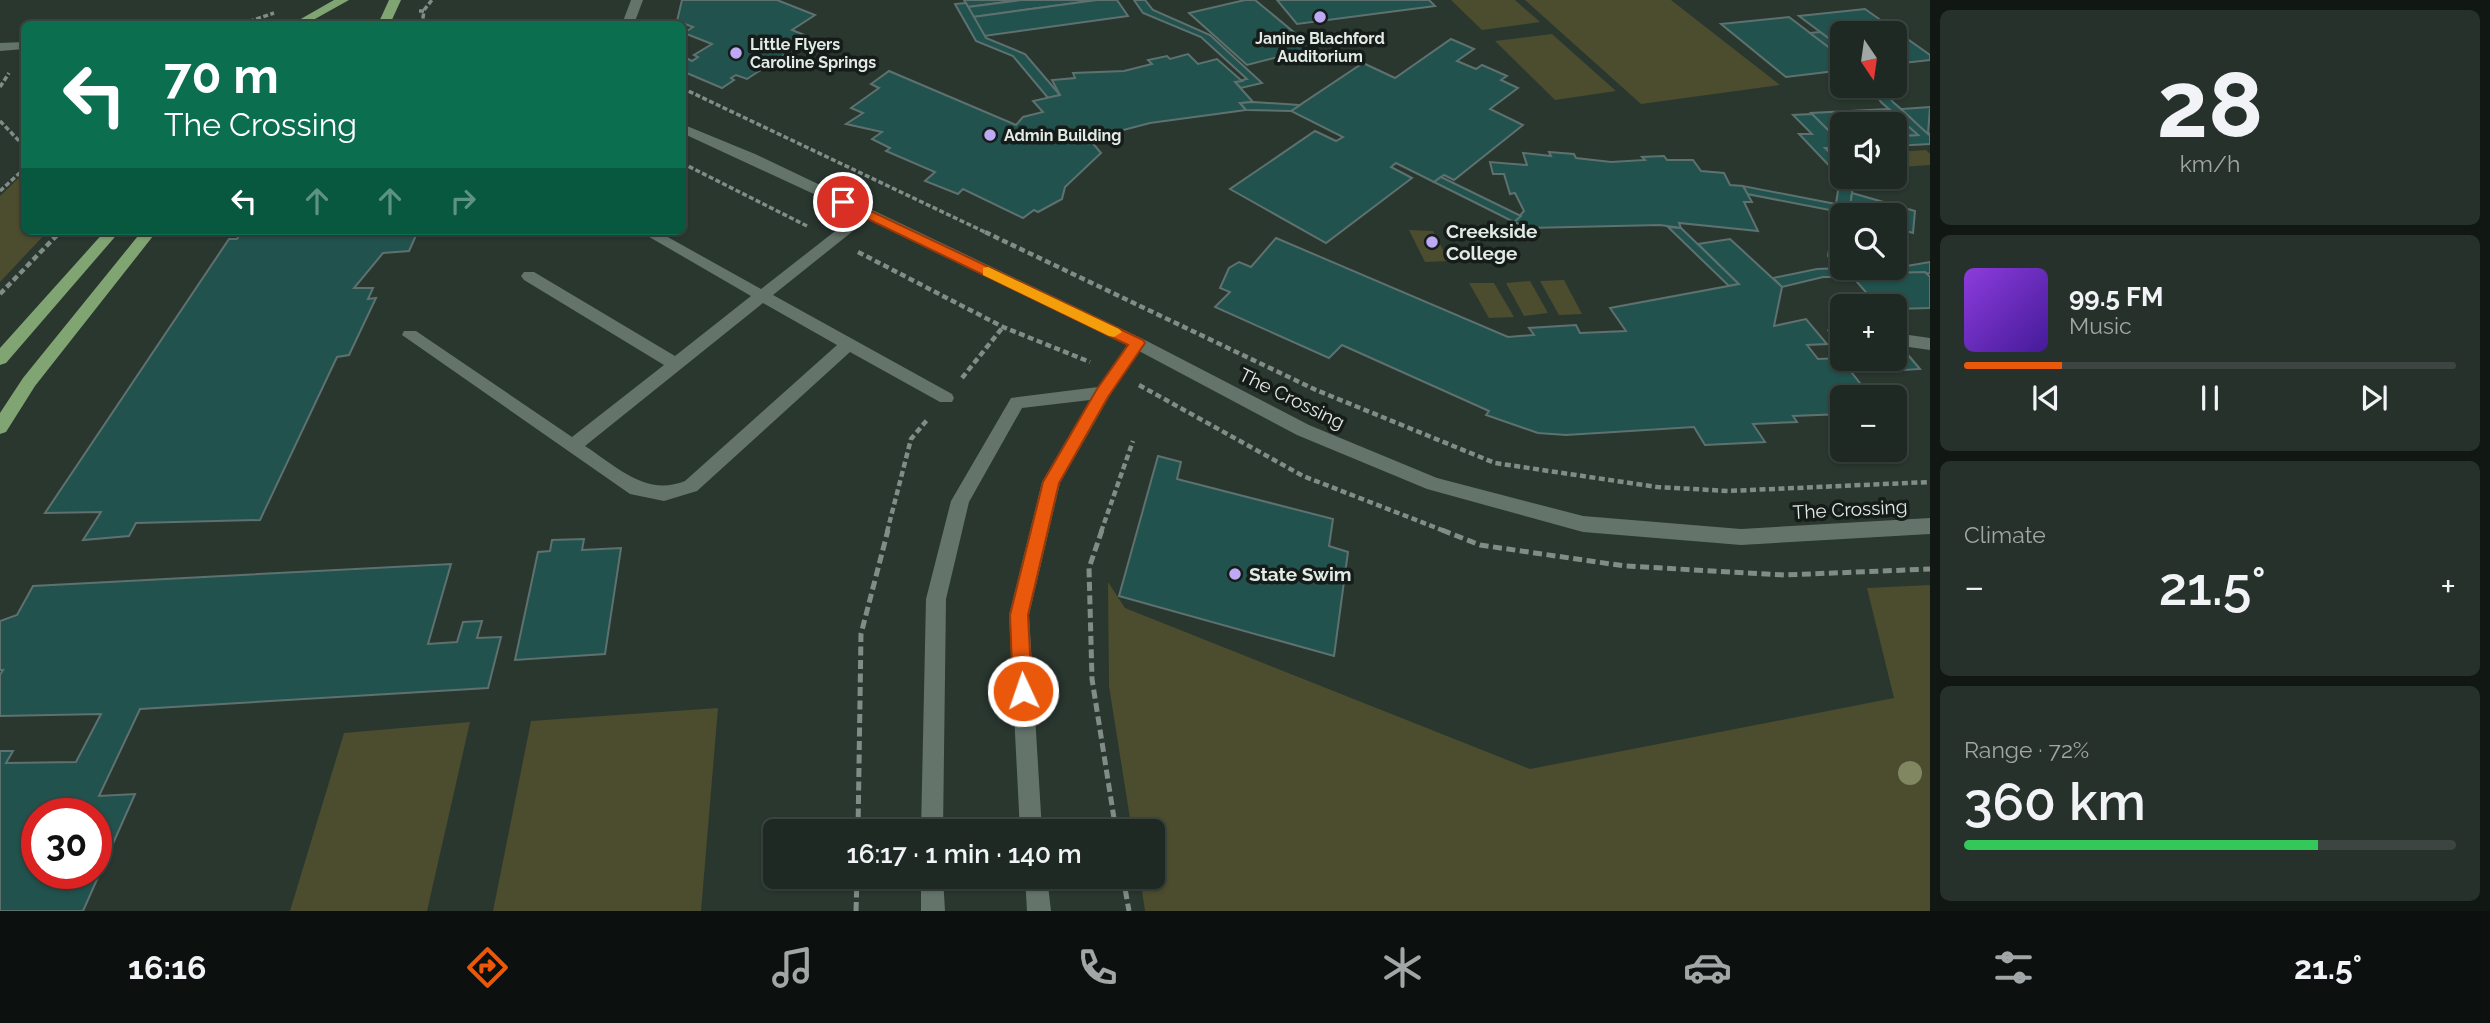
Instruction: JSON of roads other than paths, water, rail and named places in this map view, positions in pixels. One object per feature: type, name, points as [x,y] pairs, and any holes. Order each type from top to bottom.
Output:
[{"type":"main road","points":[[304,21],[343,0]]},
{"type":"main road","points":[[385,21],[395,0]]},
{"type":"main road","points":[[0,359],[109,235]]},
{"type":"main road","points":[[0,427],[29,382],[147,235]]},
{"type":"street","points":[[629,21],[637,0]]},
{"type":"street","points":[[0,47],[21,46]]},
{"type":"street","name":"The Crossing","points":[[686,130],[1138,343],[1303,429],[1433,484],[1583,524],[1741,537],[1930,526]]},
{"type":"street","points":[[574,444],[867,213]]},
{"type":"street","points":[[653,235],[946,398]]},
{"type":"street","points":[[529,276],[675,364]]},
{"type":"street","points":[[410,335],[574,444],[636,489],[656,496],[676,493],[691,486],[848,344]]},
{"type":"street","points":[[1907,341],[1930,344]]},
{"type":"street","points":[[1030,819],[1019,615],[1051,482],[1102,393],[1138,343]]},
{"type":"street","points":[[932,819],[936,599],[960,501],[1017,402],[1102,393]]},
{"type":"street","points":[[932,889],[933,911]]},
{"type":"street","points":[[1037,889],[1039,911]]},
{"type":"place","name":"Janine Blachford Auditorium","points":[[1320,17]]},
{"type":"place","name":"Little Flyers Caroline Springs","points":[[736,53]]},
{"type":"place","name":"Admin Building","points":[[990,135]]},
{"type":"place","name":"Creekside College","points":[[1432,242]]},
{"type":"place","name":"State Swim","points":[[1235,574]]}]
